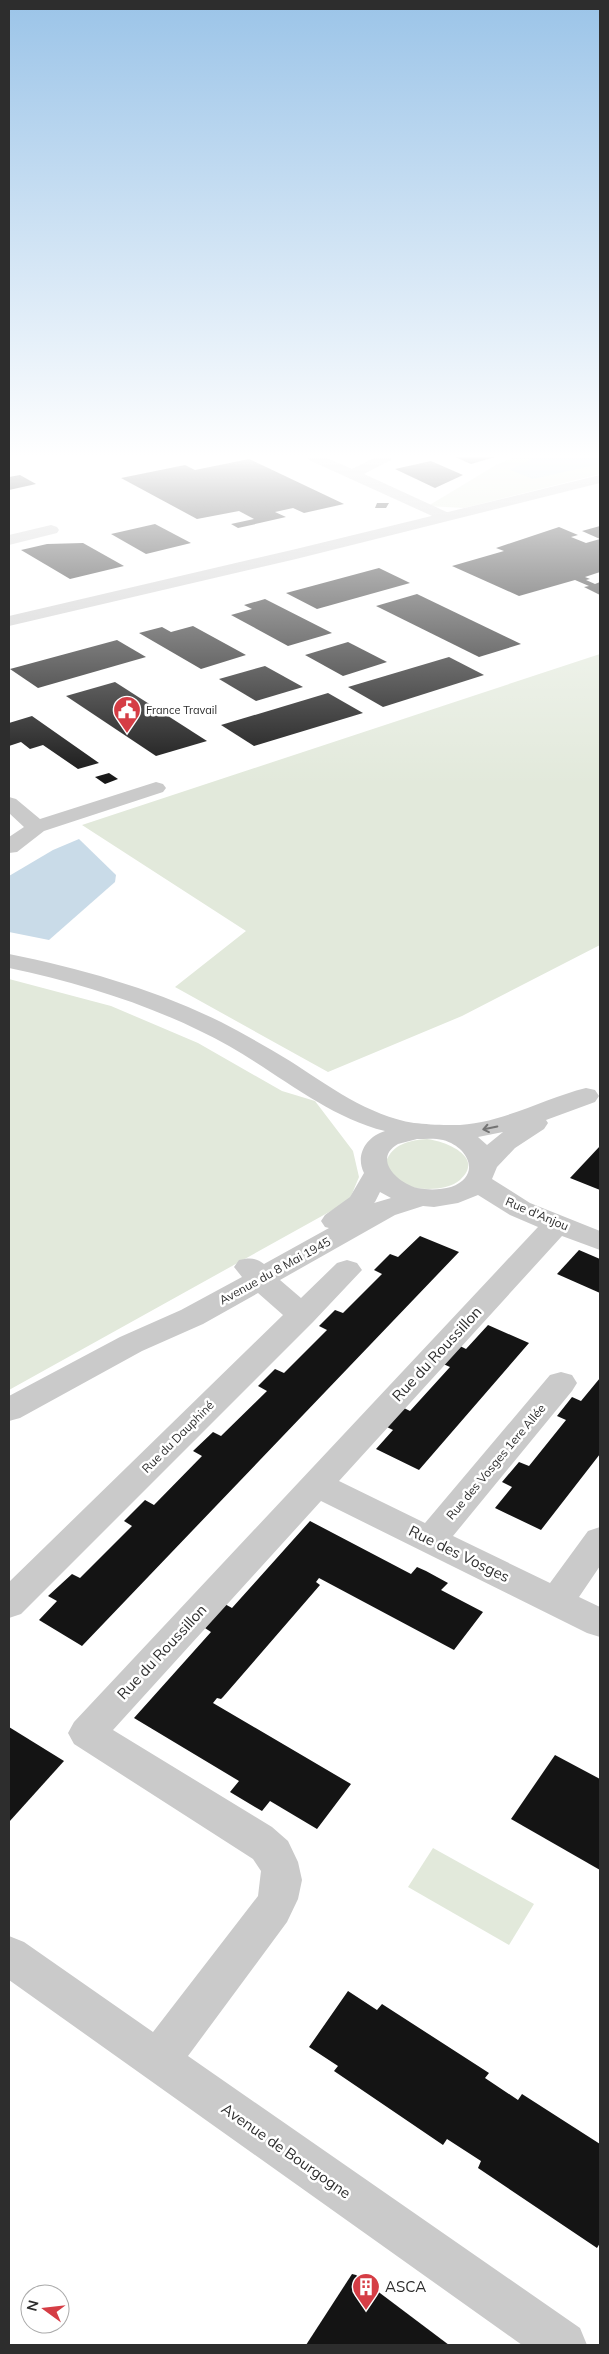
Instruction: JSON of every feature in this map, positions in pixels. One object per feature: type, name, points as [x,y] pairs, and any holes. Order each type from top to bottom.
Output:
[{"type":"street","points":[[9,621],[237,567]]},
{"type":"street","points":[[9,847],[37,827],[156,788]]},
{"type":"street","points":[[9,803],[37,827]]},
{"type":"street","points":[[9,961],[93,982],[170,1008],[248,1046],[311,1087],[356,1113],[387,1125],[415,1131],[448,1133],[499,1126],[593,1092]]},
{"type":"street","points":[[311,1087],[358,1134],[384,1184],[396,1191],[419,1198],[435,1198],[457,1194],[516,1135],[593,1092]]},
{"type":"street","points":[[374,1167],[377,1148],[387,1140],[400,1134],[415,1131]]},
{"type":"street","points":[[448,1133],[473,1145],[481,1154],[481,1172]]},
{"type":"street","name":"Avenue du 8 Mai 1945","points":[[9,1410],[131,1344],[192,1317],[344,1216],[365,1197],[374,1167]]},
{"type":"street","name":"Rue d'Anjou","points":[[481,1172],[501,1200],[600,1241]]},
{"type":"street","name":"Avenue du 8 Mai 1945","points":[[256,1274],[375,1214],[395,1205],[419,1198]]},
{"type":"street","name":"Rue du Roussillon","points":[[158,2061],[273,1909],[279,1898],[282,1885],[280,1864],[269,1846],[87,1733],[558,1223]]},
{"type":"street","name":"Rue du Dauphiné","points":[[9,1604],[347,1270]]},
{"type":"street","points":[[256,1274],[302,1315]]},
{"type":"street","name":"Rue des Vosges 1ere Allée","points":[[430,1540],[561,1383]]},
{"type":"street","name":"Rue des Vosges","points":[[317,1484],[600,1623]]},
{"type":"street","points":[[556,1601],[600,1540]]},
{"type":"street","name":"Avenue de Bourgogne","points":[[9,1956],[564,2345]]},
{"type":"shaded area","points":[[600,654],[600,945],[462,1016],[328,1072],[175,987],[246,931],[82,825]]},
{"type":"shaded area","points":[[9,979],[111,1006],[198,1043],[282,1091],[315,1101],[353,1151],[359,1177],[349,1201],[9,1390]]},
{"type":"shaded area","points":[[427,1139],[452,1147],[466,1157],[468,1164],[467,1172],[460,1180],[445,1187],[425,1189],[406,1185],[393,1176],[386,1162],[393,1151],[402,1144],[414,1140]]},
{"type":"shaded area","points":[[433,1848],[534,1904],[509,1945],[408,1887]]},
{"type":"water","points":[[79,839],[116,875],[115,882],[49,940],[9,932],[9,876],[53,850]]},
{"type":"building","points":[[49,567],[120,567],[70,579]]},
{"type":"building","points":[[454,567],[600,567],[600,572],[585,577],[590,579],[586,580],[595,584],[600,582],[600,595],[584,587],[589,586],[575,580],[519,596]]},
{"type":"building","points":[[379,568],[410,583],[317,609],[286,593]]},
{"type":"building","points":[[417,594],[521,644],[479,657],[376,606]]},
{"type":"building","points":[[265,599],[332,633],[288,646],[231,615],[252,609],[244,605]]},
{"type":"building","points":[[193,626],[246,655],[201,669],[139,633],[162,627],[171,632]]},
{"type":"building","points":[[117,640],[146,657],[38,688],[10,669]]},
{"type":"building","points":[[348,642],[387,662],[343,676],[305,655]]},
{"type":"building","points":[[449,657],[484,675],[383,707],[348,687]]},
{"type":"building","points":[[265,666],[303,687],[256,701],[219,679]]},
{"type":"building","points":[[115,682],[207,741],[156,756],[66,696]]},
{"type":"building","points":[[328,693],[363,713],[254,746],[221,725]]},
{"type":"building","points":[[32,716],[99,763],[78,769],[43,745],[30,749],[21,742],[9,746],[9,723]]},
{"type":"building","points":[[109,773],[118,779],[105,784],[95,777]]},
{"type":"building","points":[[600,1146],[600,1190],[570,1178]]},
{"type":"building","points":[[420,1236],[459,1252],[82,1646],[39,1620],[57,1601],[48,1596],[72,1574],[80,1578],[132,1526],[124,1521],[145,1500],[154,1505],[202,1456],[193,1451],[213,1432],[221,1436],[267,1391],[258,1386],[275,1369],[284,1373],[327,1330],[319,1326],[335,1310],[343,1313],[382,1274],[374,1270],[390,1254],[398,1257]]},
{"type":"building","points":[[579,1250],[600,1259],[600,1293],[557,1274]]},
{"type":"building","points":[[488,1325],[529,1343],[419,1470],[376,1449],[393,1430],[383,1425],[400,1406],[410,1411],[450,1367],[441,1363],[458,1345],[466,1349]]},
{"type":"building","points":[[600,1378],[600,1454],[541,1530],[495,1508],[512,1487],[502,1482],[519,1462],[529,1466],[566,1420],[557,1416],[572,1397],[581,1401]]},
{"type":"building","points":[[310,1521],[411,1574],[417,1567],[426,1571],[448,1583],[441,1590],[483,1612],[454,1650],[319,1578],[316,1582],[320,1585],[223,1697],[221,1699],[217,1698],[213,1703],[351,1784],[317,1829],[270,1801],[262,1811],[230,1792],[239,1781],[134,1718],[211,1632],[202,1626],[223,1603],[232,1608]]},
{"type":"building","points":[[9,1727],[64,1761],[9,1822]]},
{"type":"building","points":[[555,1755],[600,1779],[600,1870],[511,1819]]},
{"type":"building","points":[[348,1991],[377,2010],[382,2004],[489,2073],[485,2078],[518,2100],[522,2094],[600,2144],[600,2243],[597,2248],[478,2168],[481,2161],[447,2139],[443,2145],[334,2071],[338,2066],[309,2047]]},
{"type":"building","name":"ASCA","points":[[352,2274],[356,2275],[449,2345],[306,2345]]},
{"type":"place","name":"France Travail","points":[[127,734]]},
{"type":"place","name":"ASCA","points":[[366,2311]]}]
